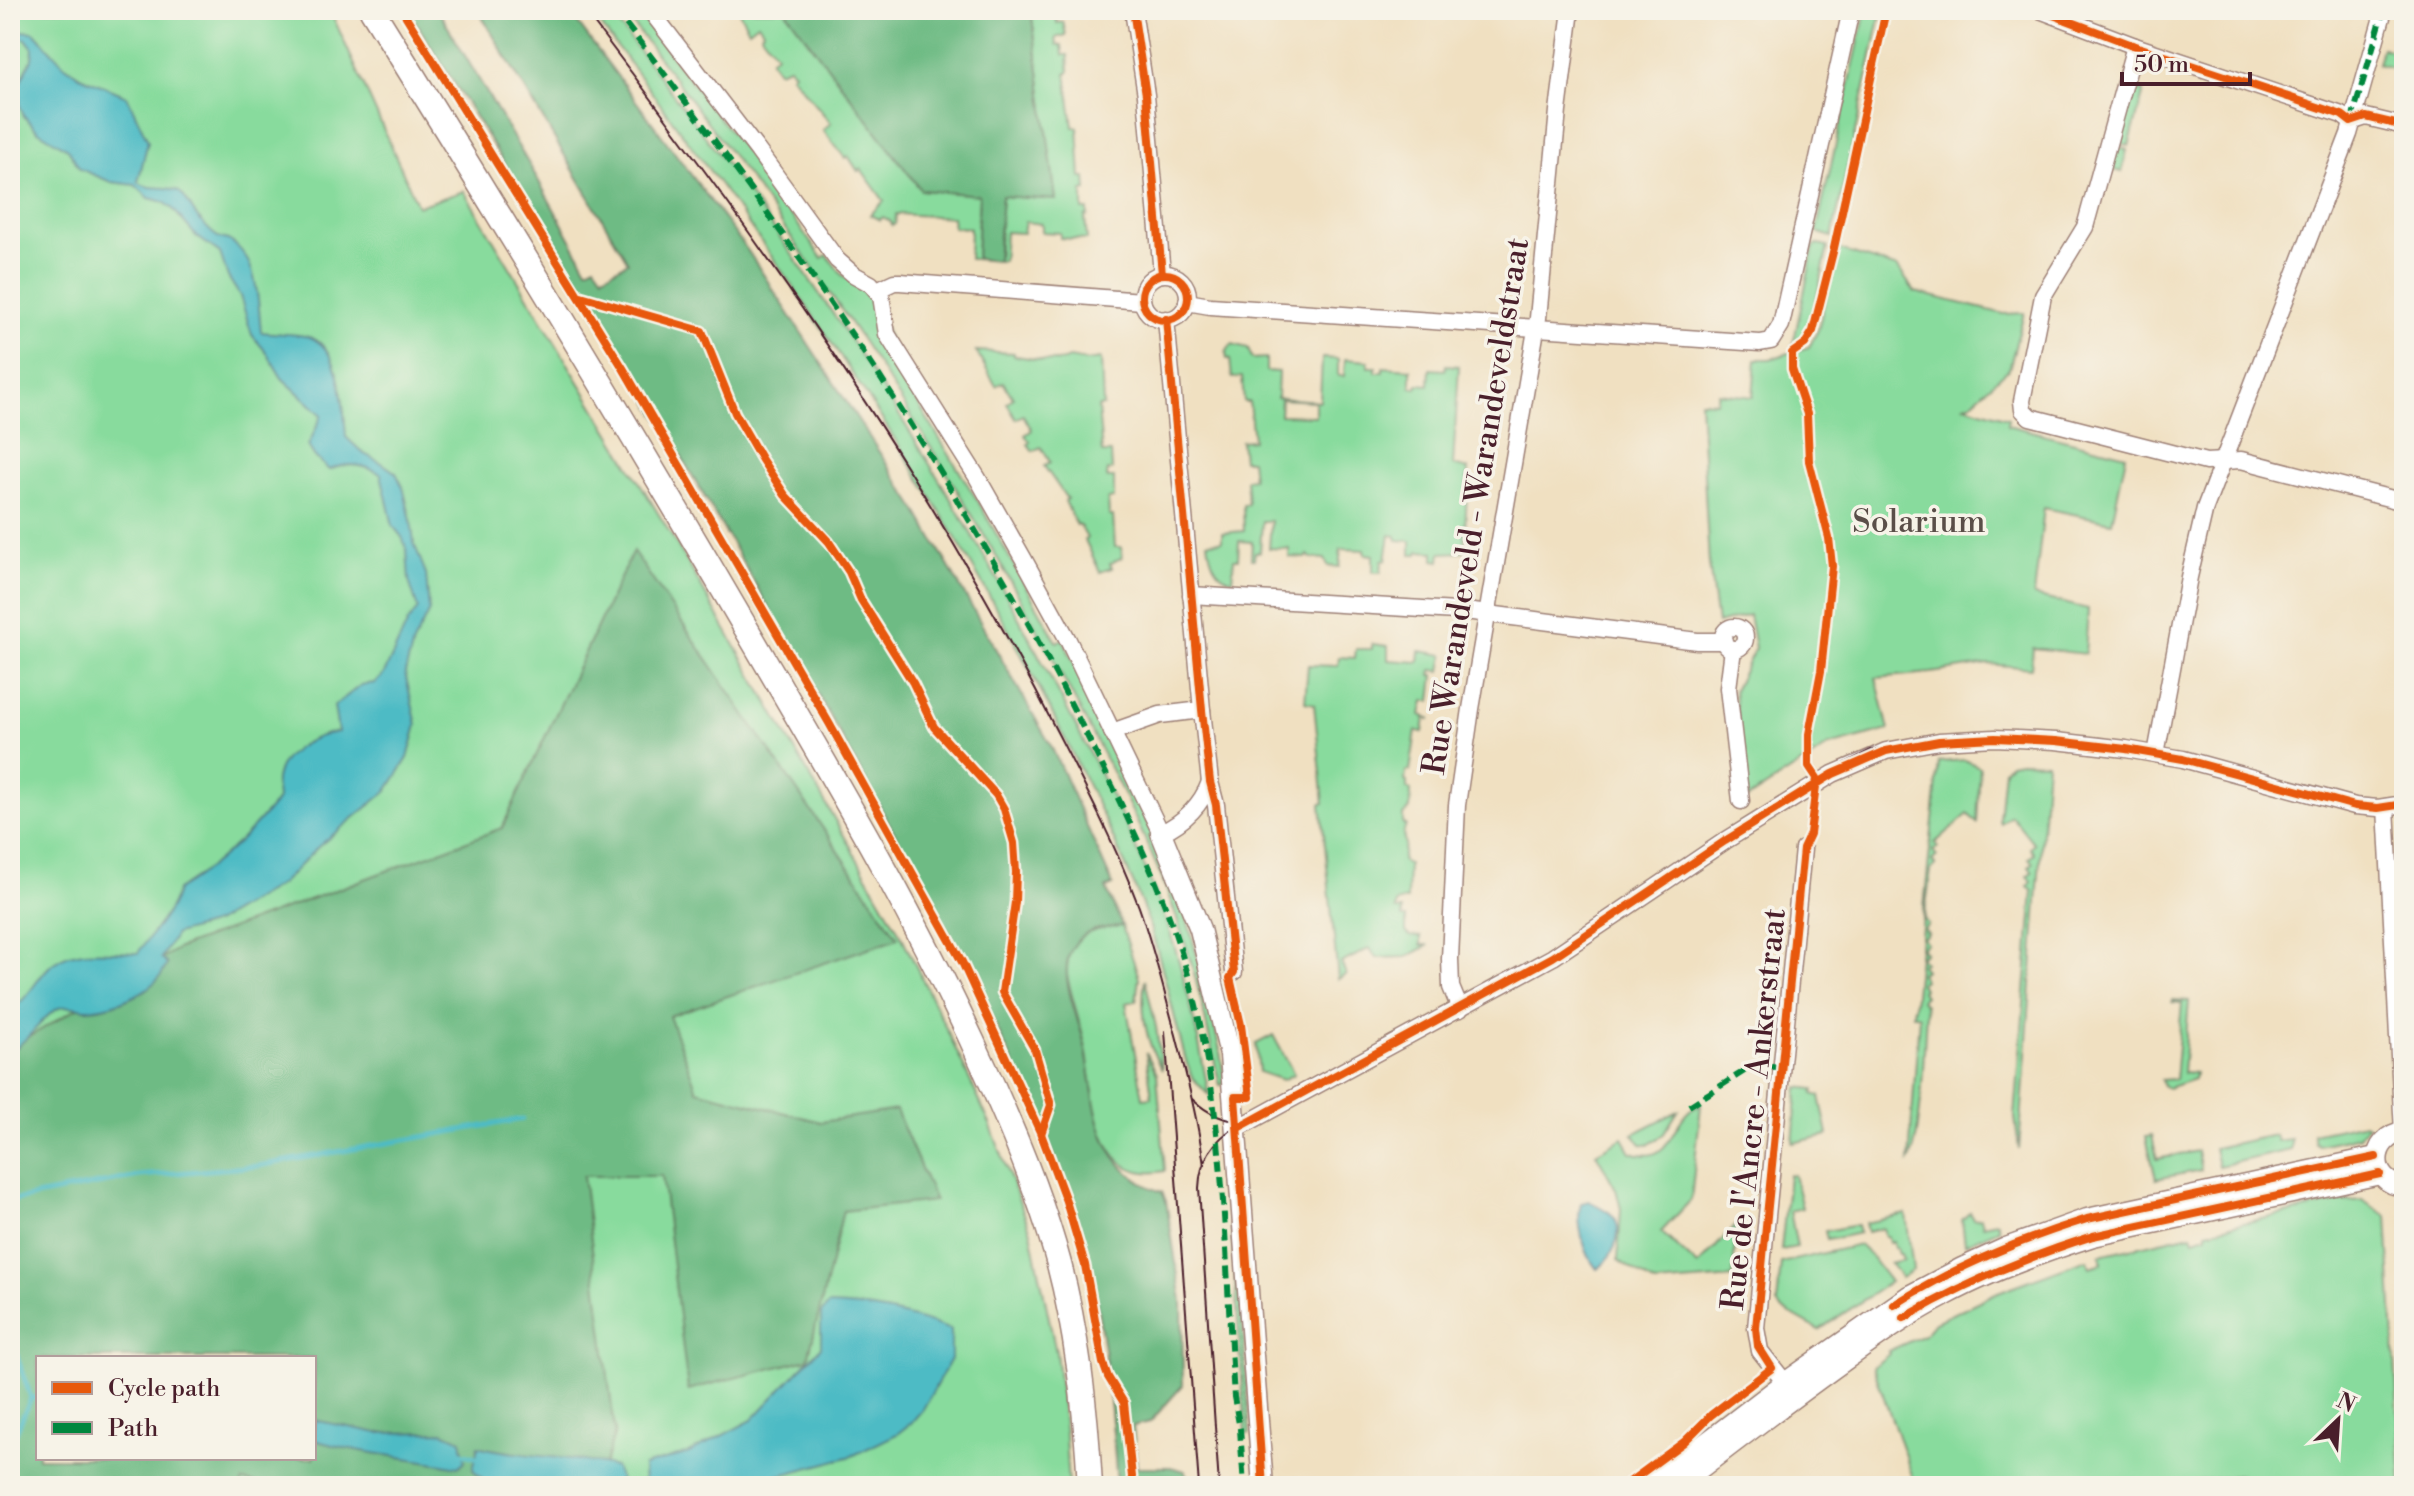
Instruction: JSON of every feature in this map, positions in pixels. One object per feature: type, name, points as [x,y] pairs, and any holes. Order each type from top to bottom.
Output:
[{"type":"main road","points":[[372,10],[502,219],[676,510],[905,908],[962,1017],[1014,1134],[1060,1268],[1087,1424],[1090,1486]]},
{"type":"street","points":[[650,10],[843,268],[877,290],[884,303],[887,334],[977,477],[1068,640],[1161,833],[1194,912],[1209,961],[1230,1055],[1238,1128],[1263,1486]]},
{"type":"street","points":[[1133,10],[1146,95],[1162,274]]},
{"type":"street","name":"Rue Warandeveld - Warandeveldstraat","points":[[1460,1009],[1451,987],[1455,827],[1463,757],[1537,327],[1571,10]]},
{"type":"street","points":[[1187,302],[1760,343],[1775,337],[1781,325],[1851,10]]},
{"type":"street","points":[[2040,10],[2135,46],[2342,115],[2351,122]]},
{"type":"street","points":[[2156,754],[2197,539],[2223,461],[2344,148],[2384,10]]},
{"type":"street","points":[[2135,46],[2085,227],[2041,303],[2022,401],[2026,414],[2206,462],[2241,460],[2404,502]]},
{"type":"street","points":[[2351,122],[2366,117],[2404,126]]},
{"type":"street","points":[[1162,274],[1173,275],[1182,281],[1187,291],[1187,302],[1181,312],[1166,319],[1148,313],[1142,301],[1146,283],[1162,274]]},
{"type":"street","points":[[877,290],[900,282],[1142,301]]},
{"type":"street","points":[[1166,319],[1202,710],[1234,972]]},
{"type":"street","points":[[1191,595],[1487,613],[1728,645],[1728,688],[1741,801]]},
{"type":"street","points":[[1112,732],[1160,715],[1202,710]]},
{"type":"street","points":[[1238,1128],[1573,945],[1715,847],[1833,774],[1873,754],[1939,741],[1995,738],[2056,741],[2156,754],[2355,806],[2404,804]]},
{"type":"street","points":[[1161,833],[1188,816],[1202,799],[1210,782]]},
{"type":"street","points":[[2386,807],[2404,1132],[2392,1135],[2383,1142],[2378,1166],[2391,1183],[2404,1186]]},
{"type":"street","name":"Rue de l'Ancre - Ankerstraat","points":[[1790,1389],[1760,1351],[1756,1328],[1803,849]]},
{"type":"street","points":[[1677,1486],[1790,1389],[1909,1296],[1962,1268],[2050,1230],[2111,1212],[2378,1166]]},
{"type":"street","points":[[1650,1486],[1790,1389]]},
{"type":"green space","points":[[10,10],[330,10],[418,206],[464,191],[682,553],[902,937],[947,1030],[990,1124],[1031,1232],[1056,1352],[1068,1486],[10,1486]]},
{"type":"green space","points":[[408,10],[438,10],[587,269],[595,265],[603,276],[628,262],[478,10],[568,10],[748,251],[913,504],[1051,746],[1113,885],[1106,888],[1122,926],[1094,930],[1082,936],[1071,950],[1067,965],[1068,985],[1084,1042],[1097,1116],[1109,1148],[1121,1165],[1144,1184],[1162,1192],[1182,1301],[1183,1385],[1150,1422],[1133,1426],[1137,1467],[1170,1467],[1186,1471],[1189,1486],[1117,1486],[1105,1354],[1087,1255],[1062,1176],[994,1022],[819,696],[705,498],[589,301]]},
{"type":"green space","points":[[589,10],[608,10],[764,215],[881,387],[989,564],[1098,770],[1152,884],[1184,981],[1209,1096],[1193,1078],[1187,1064],[1155,944],[1123,860],[1059,727],[956,538],[900,447],[780,269]]},
{"type":"green space","points":[[622,10],[636,10],[742,147],[822,258],[827,255],[842,275],[873,299],[896,356],[893,363],[979,503],[1057,642],[1063,639],[1165,862],[1190,929],[1219,1046],[1225,1084],[1220,1085],[1188,952],[1146,840],[1021,600],[917,425],[862,340],[805,256]]},
{"type":"green space","points":[[738,10],[785,10],[921,190],[979,194],[976,259],[969,259],[970,228],[953,227],[952,217],[896,214],[892,226],[883,217],[880,220],[870,215],[884,201],[861,169],[858,171],[848,156],[845,158],[823,130],[831,123],[791,75],[794,72],[789,67],[778,71],[770,60],[776,54],[761,34],[763,30],[758,23],[749,30]]},
{"type":"green space","points":[[785,10],[1031,10],[1056,200],[1002,196],[997,261],[976,259],[979,195],[921,190]]},
{"type":"green space","points":[[1031,10],[1055,10],[1057,23],[1063,22],[1066,35],[1056,38],[1057,45],[1062,45],[1063,55],[1068,55],[1069,71],[1066,73],[1073,127],[1078,127],[1081,178],[1086,178],[1083,210],[1088,210],[1085,217],[1087,240],[1060,238],[1060,233],[1042,232],[1042,224],[1025,222],[1023,233],[1005,232],[1003,261],[998,261],[1002,196],[1056,200]]},
{"type":"green space","points":[[1866,10],[1882,10],[1832,237],[1816,232]]},
{"type":"green space","points":[[2382,48],[2404,54],[2404,71],[2378,64]]},
{"type":"green space","points":[[2132,88],[2144,91],[2129,146],[2117,143]]},
{"type":"green space","points":[[2116,147],[2127,150],[2122,172],[2109,169]]},
{"type":"green space","points":[[1814,246],[1828,247],[1810,329],[1801,343],[1793,345]]},
{"type":"green space","name":"Solarium","points":[[1837,249],[1898,268],[1915,292],[2004,314],[2024,313],[2009,369],[1965,405],[2008,418],[2007,425],[2126,455],[2112,522],[2044,508],[2034,596],[2088,609],[2085,654],[2033,648],[2031,668],[1988,664],[1876,678],[1889,730],[1829,746],[1747,799],[1734,691],[1755,648],[1749,615],[1717,624],[1709,564],[1700,401],[1716,402],[1718,393],[1753,397],[1756,359],[1770,359],[1809,347],[1818,330]]},
{"type":"green space","points":[[1232,344],[1248,348],[1252,359],[1266,358],[1266,371],[1278,372],[1277,398],[1320,401],[1322,358],[1338,359],[1338,376],[1344,376],[1345,359],[1368,361],[1368,367],[1376,367],[1376,372],[1383,372],[1383,367],[1411,369],[1411,387],[1417,388],[1418,384],[1429,385],[1430,369],[1445,370],[1446,365],[1459,366],[1453,465],[1468,469],[1464,552],[1441,553],[1440,561],[1434,560],[1434,552],[1411,554],[1411,541],[1397,540],[1396,536],[1390,535],[1381,572],[1373,572],[1373,555],[1365,554],[1364,550],[1341,549],[1339,567],[1328,566],[1325,559],[1308,555],[1306,558],[1289,557],[1289,549],[1269,548],[1271,521],[1262,521],[1260,552],[1255,552],[1254,559],[1251,559],[1252,542],[1239,541],[1232,580],[1221,574],[1212,560],[1208,542],[1222,541],[1222,533],[1244,531],[1243,505],[1248,504],[1246,479],[1253,478],[1251,460],[1243,460],[1241,441],[1253,440],[1249,402],[1244,402],[1242,377],[1232,378],[1226,352]],"holes":[[[1281,399],[1315,401],[1315,416],[1280,415]]]},
{"type":"green space","points":[[976,351],[1014,353],[1014,356],[1049,361],[1101,359],[1103,406],[1098,407],[1102,453],[1111,453],[1112,470],[1107,471],[1107,478],[1114,478],[1114,498],[1108,499],[1109,516],[1113,516],[1115,547],[1121,547],[1122,557],[1110,564],[1112,568],[1100,572],[1085,540],[1087,538],[1079,524],[1076,525],[1065,501],[1067,499],[1044,466],[1050,462],[1041,447],[1033,451],[1028,444],[1030,442],[1025,435],[1032,430],[1023,415],[1016,419],[1007,403],[1013,398],[1003,382],[996,386]]},
{"type":"green space","points":[[633,551],[898,938],[669,1016],[697,1090],[821,1122],[896,1110],[935,1201],[843,1211],[808,1359],[688,1390],[662,1176],[583,1176],[615,1432],[598,1486],[277,1486],[243,1481],[241,1486],[10,1486],[10,1048],[179,948],[502,828]]},
{"type":"green space","points":[[1372,644],[1388,646],[1388,660],[1419,662],[1420,651],[1444,655],[1441,671],[1432,670],[1431,701],[1424,701],[1421,715],[1431,719],[1425,718],[1423,732],[1416,731],[1410,771],[1406,771],[1407,789],[1411,790],[1410,809],[1403,815],[1403,824],[1406,825],[1402,861],[1408,864],[1407,900],[1396,903],[1396,910],[1402,910],[1402,918],[1406,918],[1406,932],[1410,936],[1421,937],[1421,945],[1429,945],[1407,957],[1376,958],[1370,948],[1341,963],[1346,974],[1338,979],[1314,704],[1305,702],[1308,665],[1338,666],[1339,657],[1355,658],[1356,649],[1372,649]]},
{"type":"green space","points":[[1965,760],[1980,767],[1977,823],[1968,814],[1935,843],[1938,847],[1933,851],[1937,856],[1932,861],[1936,865],[1931,870],[1924,919],[1928,924],[1924,929],[1928,933],[1923,938],[1927,943],[1921,948],[1925,952],[1920,957],[1925,970],[1920,974],[1924,980],[1920,983],[1921,991],[1925,996],[1921,1000],[1926,1012],[1922,1090],[1917,1134],[1909,1161],[1919,1016],[1913,1014],[1939,762]]},
{"type":"green space","points":[[2047,762],[2019,1150],[2015,1117],[2033,891],[2028,886],[2032,881],[2028,876],[2033,872],[2029,867],[2033,863],[2029,858],[2034,854],[2030,848],[2034,844],[2011,815],[2000,823],[1999,820],[2004,769],[2010,763]]},
{"type":"green space","points":[[1122,926],[1139,978],[1136,1001],[1126,1003],[1143,1098],[1152,1097],[1146,1052],[1157,1074],[1165,1171],[1142,1172],[1124,1164],[1112,1151],[1096,1111],[1086,1048],[1067,975],[1070,951],[1081,937],[1098,929]]},
{"type":"green space","points":[[1145,979],[1162,1070],[1146,1026],[1143,1003]]},
{"type":"green space","points":[[2172,1000],[2189,1001],[2183,1072],[2195,1073],[2194,1079],[2168,1088],[2163,1086],[2161,1080],[2175,1079],[2182,1003]]},
{"type":"green space","points":[[1273,1035],[1294,1074],[1282,1080],[1259,1072],[1256,1044]]},
{"type":"green space","points":[[1798,1087],[1814,1089],[1813,1094],[1820,1096],[1828,1135],[1793,1143]]},
{"type":"green space","points":[[1701,1105],[1691,1200],[1661,1232],[1698,1266],[1736,1225],[1733,1278],[1655,1284],[1618,1260],[1621,1209],[1616,1189],[1596,1153],[1623,1138],[1631,1152],[1654,1154],[1668,1142],[1689,1111]]},
{"type":"green space","points":[[1678,1111],[1663,1135],[1648,1145],[1641,1144],[1633,1134]]},
{"type":"green space","points":[[2364,1123],[2367,1125],[2359,1136],[2319,1145],[2315,1143],[2313,1134]]},
{"type":"green space","points":[[2275,1135],[2277,1141],[2291,1139],[2291,1150],[2218,1166],[2214,1148]]},
{"type":"green space","points":[[2152,1136],[2157,1159],[2197,1151],[2201,1170],[2156,1179],[2146,1137]]},
{"type":"green space","points":[[1789,1175],[1794,1175],[1802,1208],[1790,1211],[1797,1247],[1781,1250]]},
{"type":"green space","points":[[1233,1177],[1250,1434],[1246,1434],[1228,1178]]},
{"type":"green space","points":[[2362,1200],[2387,1216],[2402,1486],[2243,1486],[2240,1475],[2167,1486],[1916,1486],[1873,1367],[1889,1354],[1888,1351],[1924,1335],[1935,1322],[1998,1292],[2087,1259],[2090,1267],[2102,1263],[2100,1255],[2192,1234],[2194,1239],[2207,1235],[2207,1231]]},
{"type":"green space","points":[[1970,1212],[1973,1219],[1981,1218],[1983,1225],[1997,1222],[1999,1229],[1965,1244],[1962,1220]]},
{"type":"green space","points":[[1906,1214],[1913,1270],[1901,1278],[1890,1263],[1903,1260],[1901,1254],[1894,1248],[1893,1242],[1889,1243],[1883,1228],[1867,1232],[1865,1223]]},
{"type":"green space","points":[[1857,1225],[1859,1233],[1827,1240],[1825,1231]]},
{"type":"green space","points":[[1859,1245],[1890,1282],[1819,1330],[1780,1308],[1777,1304],[1781,1263]]},
{"type":"water","points":[[10,21],[18,31],[34,32],[64,65],[80,76],[127,96],[148,141],[138,182],[147,187],[178,191],[211,231],[240,249],[252,270],[261,332],[307,336],[322,345],[330,355],[340,382],[346,437],[364,454],[396,473],[403,487],[414,543],[426,574],[429,611],[413,643],[405,673],[417,725],[408,758],[387,791],[319,846],[281,884],[215,923],[176,934],[161,958],[167,964],[162,974],[145,990],[99,1008],[65,1007],[56,1010],[10,1052],[10,1010],[26,996],[48,968],[57,960],[79,953],[138,953],[166,915],[177,890],[231,850],[277,800],[279,770],[291,754],[309,741],[338,732],[334,706],[361,685],[375,683],[384,674],[408,622],[418,609],[409,581],[407,550],[393,526],[381,474],[355,465],[329,470],[315,457],[308,446],[322,415],[282,378],[252,335],[240,296],[228,277],[220,253],[196,236],[164,202],[149,198],[135,185],[111,182],[80,169],[68,149],[38,131],[24,116],[20,106],[19,84],[32,59],[33,48],[26,39],[10,35]]},
{"type":"water","points":[[1589,1201],[1611,1214],[1618,1227],[1614,1248],[1597,1269],[1585,1247],[1580,1229],[1581,1203]]},
{"type":"water","points":[[828,1305],[891,1312],[951,1330],[951,1359],[923,1409],[911,1423],[897,1434],[852,1456],[739,1486],[644,1486],[643,1466],[689,1453],[752,1420],[821,1347],[821,1314]]},
{"type":"water","points":[[316,1420],[378,1433],[443,1432],[461,1440],[465,1461],[458,1467],[316,1440]]},
{"type":"water","points":[[478,1446],[615,1467],[622,1486],[491,1486],[473,1470]]},
{"type":"waterway","points":[[10,1201],[139,1176],[258,1166],[523,1119]]},
{"type":"waterway","points":[[10,1336],[31,1398]]},
{"type":"waterway","points":[[16,1432],[31,1398],[36,1398]]},
{"type":"waterway","points":[[458,1452],[479,1458]]},
{"type":"tram line","points":[[584,10],[707,174],[825,341],[935,513],[1036,691],[1104,825],[1139,907],[1180,1051],[1204,1165]]},
{"type":"tram line","points":[[1219,1486],[1199,1188],[1202,1168],[1215,1144],[1237,1126],[1551,954],[1722,837],[1831,770],[1871,750],[1939,737],[1996,734],[2056,737],[2127,745],[2184,756],[2355,803],[2378,804],[2404,800]]},
{"type":"tram line","points":[[1165,1031],[1199,1486]]},
{"type":"tram line","points":[[1192,1099],[1216,1116],[1245,1121]]},
{"type":"marked path","points":[[615,10],[800,259],[914,430],[1020,608],[1069,700],[1155,880],[1193,994],[1212,1093],[1222,1194],[1234,1397],[1244,1486]]},
{"type":"marked path","points":[[2351,122],[2384,10]]},
{"type":"marked path","points":[[1689,1106],[1749,1068],[1781,1068]]},
{"type":"cycle path","points":[[402,10],[623,368],[829,723],[962,962],[1041,1134],[1066,1201],[1085,1265],[1103,1363],[1124,1403],[1133,1486]]},
{"type":"cycle path","points":[[1133,10],[1146,95],[1162,274]]},
{"type":"cycle path","points":[[1624,1486],[1684,1442],[1711,1415],[1772,1368],[1758,1346],[1756,1328],[1803,849],[1810,834],[1817,778],[1809,766],[1809,734],[1821,671],[1832,566],[1829,538],[1809,461],[1807,414],[1792,369],[1792,353],[1805,344],[1813,331],[1886,10]]},
{"type":"cycle path","points":[[2040,10],[2135,46],[2342,115],[2351,122],[2366,117],[2404,126]]},
{"type":"cycle path","points":[[1165,274],[1181,281],[1188,297],[1181,313],[1165,320],[1149,313],[1142,297],[1149,281],[1165,274]]},
{"type":"cycle path","points":[[581,296],[702,331],[735,413],[762,460],[785,495],[829,542],[849,572],[861,600],[913,683],[934,727],[996,795],[1004,809],[1014,843],[1016,872],[1015,902],[1002,992],[1035,1050],[1051,1105],[1041,1134]]},
{"type":"cycle path","points":[[1166,319],[1202,710],[1234,972],[1230,978],[1241,1025],[1250,1097],[1235,1097],[1263,1486]]},
{"type":"cycle path","points":[[1238,1128],[1553,957],[1725,841],[1833,774],[1886,751],[1939,741],[1995,738],[2056,741],[2183,759],[2355,806],[2378,808],[2404,804]]},
{"type":"cycle path","points":[[1894,1305],[1940,1278],[1988,1256],[2087,1219],[2376,1157]]},
{"type":"cycle path","points":[[1904,1318],[1996,1272],[2093,1236],[2380,1174]]}]
